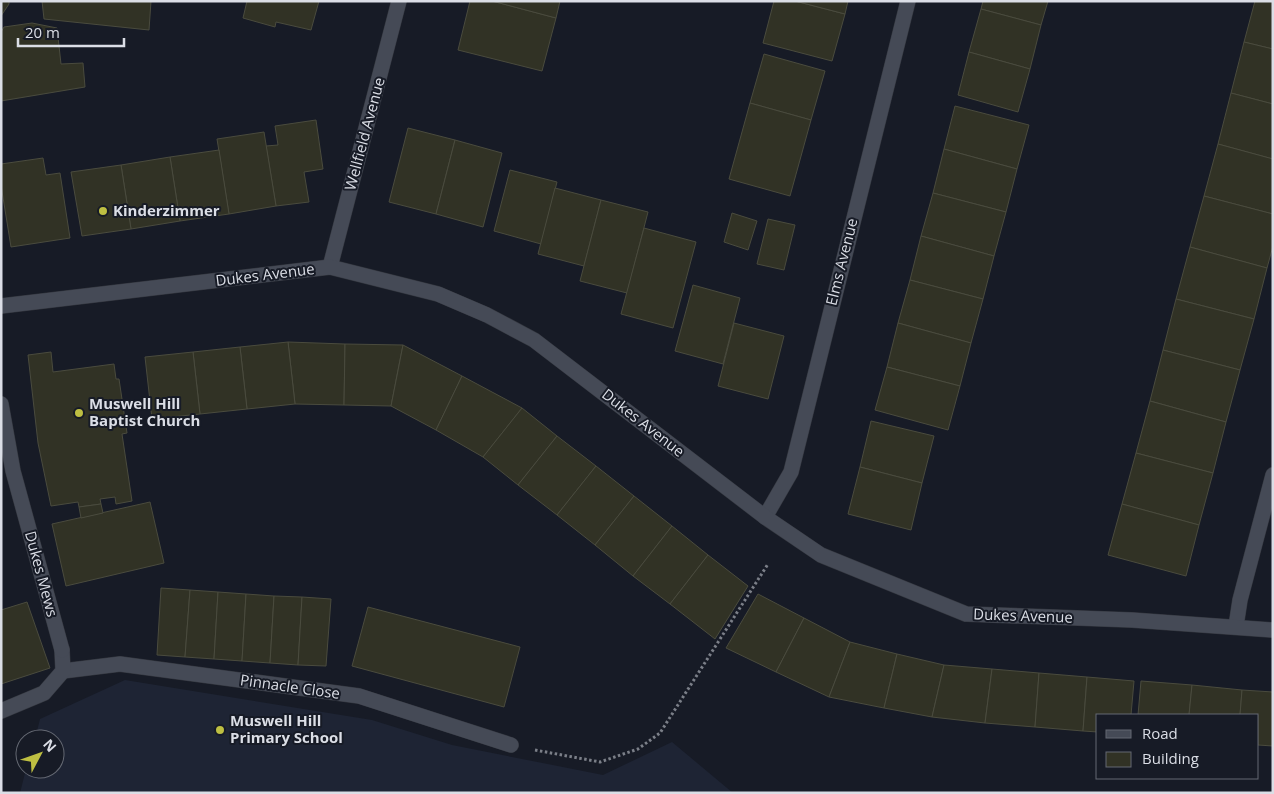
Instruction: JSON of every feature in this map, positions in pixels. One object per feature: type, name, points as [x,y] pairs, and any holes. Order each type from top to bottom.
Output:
[{"type":"street","name":"Wellfield Avenue","points":[[330,267],[399,1]]},
{"type":"street","name":"Elms Avenue","points":[[765,517],[791,472],[908,1]]},
{"type":"street","name":"Dukes Avenue","points":[[1,306],[330,267],[438,294],[487,315],[534,340],[765,517],[821,555],[966,614],[1236,626],[1273,630]]},
{"type":"street","name":"Dukes Mews","points":[[1,404],[13,471],[62,650],[63,671]]},
{"type":"street","points":[[1236,626],[1240,600],[1273,475]]},
{"type":"street","name":"Pinnacle Close","points":[[63,671],[120,664],[359,696],[511,745]]},
{"type":"street","points":[[1,711],[44,693],[63,671]]},
{"type":"path","points":[[511,745],[600,762],[638,749],[660,732],[768,564]]},
{"type":"shaded area","name":"Muswell Hill Primary School","points":[[125,680],[372,720],[452,745],[603,775],[672,742],[733,793],[20,793],[24,779],[65,779],[65,729],[38,729],[40,719]]},
{"type":"building","points":[[1,1],[9,1],[9,4],[1,16]]},
{"type":"building","points":[[42,1],[151,1],[149,30],[44,19]]},
{"type":"building","points":[[247,1],[319,1],[311,30],[276,22],[275,27],[243,18]]},
{"type":"building","points":[[470,1],[492,1],[556,18],[542,71],[458,50]]},
{"type":"building","points":[[492,1],[560,1],[556,18]]},
{"type":"building","points":[[774,1],[795,1],[845,14],[832,61],[763,43]]},
{"type":"building","points":[[795,1],[848,1],[845,14]]},
{"type":"building","points":[[983,1],[1048,1],[1041,25],[981,9]]},
{"type":"building","points":[[1255,1],[1273,1],[1273,49],[1244,42]]},
{"type":"building","points":[[981,9],[1041,25],[1030,69],[969,52]]},
{"type":"building","points":[[32,23],[57,28],[61,64],[83,63],[85,87],[1,101],[1,32],[4,27]]},
{"type":"building","points":[[1244,42],[1273,49],[1273,104],[1231,93]]},
{"type":"building","points":[[969,52],[1030,69],[1018,112],[958,95]]},
{"type":"building","points":[[764,54],[825,71],[811,120],[750,103]]},
{"type":"building","points":[[1231,93],[1273,104],[1273,159],[1218,144]]},
{"type":"building","points":[[750,103],[811,120],[790,196],[729,179]]},
{"type":"building","points":[[955,106],[1029,125],[1017,169],[944,149]]},
{"type":"building","points":[[316,120],[323,169],[304,172],[309,202],[276,206],[266,146],[278,145],[275,126]]},
{"type":"building","points":[[408,128],[455,140],[436,214],[389,202]]},
{"type":"building","points":[[264,132],[276,206],[229,214],[217,139]]},
{"type":"building","points":[[455,140],[502,153],[483,227],[436,214]]},
{"type":"building","points":[[1218,144],[1273,159],[1273,214],[1204,196]]},
{"type":"building","points":[[944,149],[1017,169],[1006,212],[933,193]]},
{"type":"building","points":[[219,150],[229,214],[180,221],[170,157]]},
{"type":"building","points":[[170,157],[180,221],[131,229],[121,165]]},
{"type":"building","points":[[43,158],[46,175],[60,173],[70,238],[11,247],[1,185],[1,164]]},
{"type":"building","points":[[121,165],[131,229],[82,236],[71,172]]},
{"type":"building","points":[[510,170],[557,182],[541,244],[494,231]]},
{"type":"building","points":[[555,188],[601,200],[584,266],[538,254]]},
{"type":"building","points":[[933,193],[1006,212],[994,256],[921,236]]},
{"type":"building","points":[[1204,196],[1273,214],[1273,246],[1267,268],[1190,247]]},
{"type":"building","points":[[601,200],[648,212],[627,293],[580,281]]},
{"type":"building","points":[[732,213],[757,221],[748,250],[724,242]]},
{"type":"building","points":[[768,219],[795,225],[784,270],[757,264]]},
{"type":"building","points":[[644,228],[696,242],[673,328],[621,314]]},
{"type":"building","points":[[921,236],[994,256],[983,299],[910,280]]},
{"type":"building","points":[[1190,247],[1267,268],[1254,319],[1176,299]]},
{"type":"building","points":[[910,280],[983,299],[971,343],[898,323]]},
{"type":"building","points":[[693,285],[740,298],[723,364],[675,351]]},
{"type":"building","points":[[1176,299],[1254,319],[1240,370],[1163,350]]},
{"type":"building","points":[[734,323],[784,336],[768,399],[718,386]]},
{"type":"building","points":[[898,323],[971,343],[960,386],[887,367]]},
{"type":"building","points":[[288,342],[345,344],[344,405],[295,404]]},
{"type":"building","points":[[288,342],[295,404],[247,409],[240,347]]},
{"type":"building","points":[[345,344],[403,345],[391,406],[344,405]]},
{"type":"building","points":[[403,345],[462,376],[436,430],[391,406]]},
{"type":"building","points":[[240,347],[247,409],[200,414],[193,352]]},
{"type":"building","points":[[1163,350],[1240,370],[1226,422],[1150,401]]},
{"type":"building","name":"Muswell Hill Baptist Church","points":[[51,352],[53,372],[114,364],[116,379],[119,379],[127,433],[122,434],[132,501],[116,504],[115,497],[100,499],[101,504],[79,507],[78,502],[51,506],[38,443],[28,355]]},
{"type":"building","points":[[193,352],[200,414],[152,419],[145,357]]},
{"type":"building","points":[[887,367],[960,386],[948,430],[875,410]]},
{"type":"building","points":[[462,376],[522,408],[483,457],[436,430]]},
{"type":"building","points":[[1150,401],[1226,422],[1213,473],[1136,453]]},
{"type":"building","points":[[522,408],[557,436],[518,485],[483,457]]},
{"type":"building","points":[[871,421],[934,436],[922,483],[860,467]]},
{"type":"building","points":[[557,436],[596,466],[557,515],[518,485]]},
{"type":"building","points":[[1136,453],[1213,473],[1199,525],[1122,504]]},
{"type":"building","points":[[596,466],[634,496],[595,545],[557,515]]},
{"type":"building","points":[[860,467],[922,483],[911,530],[848,514]]},
{"type":"building","points":[[634,496],[672,526],[633,576],[595,545]]},
{"type":"building","points":[[150,502],[164,563],[66,586],[52,524]]},
{"type":"building","points":[[101,504],[103,513],[81,518],[79,507]]},
{"type":"building","points":[[1122,504],[1199,525],[1186,576],[1108,555]]},
{"type":"building","points":[[672,526],[708,555],[670,604],[633,576]]},
{"type":"building","points":[[708,555],[748,586],[715,639],[670,604]]},
{"type":"building","points":[[161,588],[190,590],[185,657],[157,655]]},
{"type":"building","points":[[190,590],[218,592],[214,659],[185,657]]},
{"type":"building","points":[[218,592],[246,594],[242,661],[214,659]]},
{"type":"building","points":[[246,594],[274,596],[270,663],[242,661]]},
{"type":"building","points":[[758,594],[804,618],[776,672],[726,648]]},
{"type":"building","points":[[274,596],[302,597],[298,665],[270,663]]},
{"type":"building","points":[[302,597],[331,599],[326,666],[298,665]]},
{"type":"building","points":[[27,602],[50,668],[1,684],[1,610]]},
{"type":"building","points":[[368,607],[520,647],[504,707],[352,666]]},
{"type":"building","points":[[804,618],[850,642],[829,697],[776,672]]},
{"type":"building","points":[[850,642],[897,654],[884,708],[829,697]]},
{"type":"building","points":[[897,654],[944,665],[932,717],[884,708]]},
{"type":"building","points":[[944,665],[992,669],[985,723],[932,717]]},
{"type":"building","points":[[992,669],[1039,673],[1035,727],[985,723]]},
{"type":"building","points":[[1039,673],[1087,677],[1083,731],[1035,727]]},
{"type":"building","points":[[1087,677],[1134,681],[1131,714],[1096,714],[1096,732],[1083,731]]},
{"type":"building","points":[[1141,681],[1192,685],[1189,714],[1138,714]]},
{"type":"building","points":[[1192,685],[1242,690],[1240,714],[1189,714]]},
{"type":"building","points":[[1242,690],[1273,692],[1273,746],[1259,745],[1259,714],[1240,714]]},
{"type":"place","name":"Kinderzimmer","points":[[103,211]]},
{"type":"place","name":"Muswell Hill Baptist Church","points":[[79,413]]},
{"type":"place","name":"Muswell Hill Primary School","points":[[220,730]]}]
